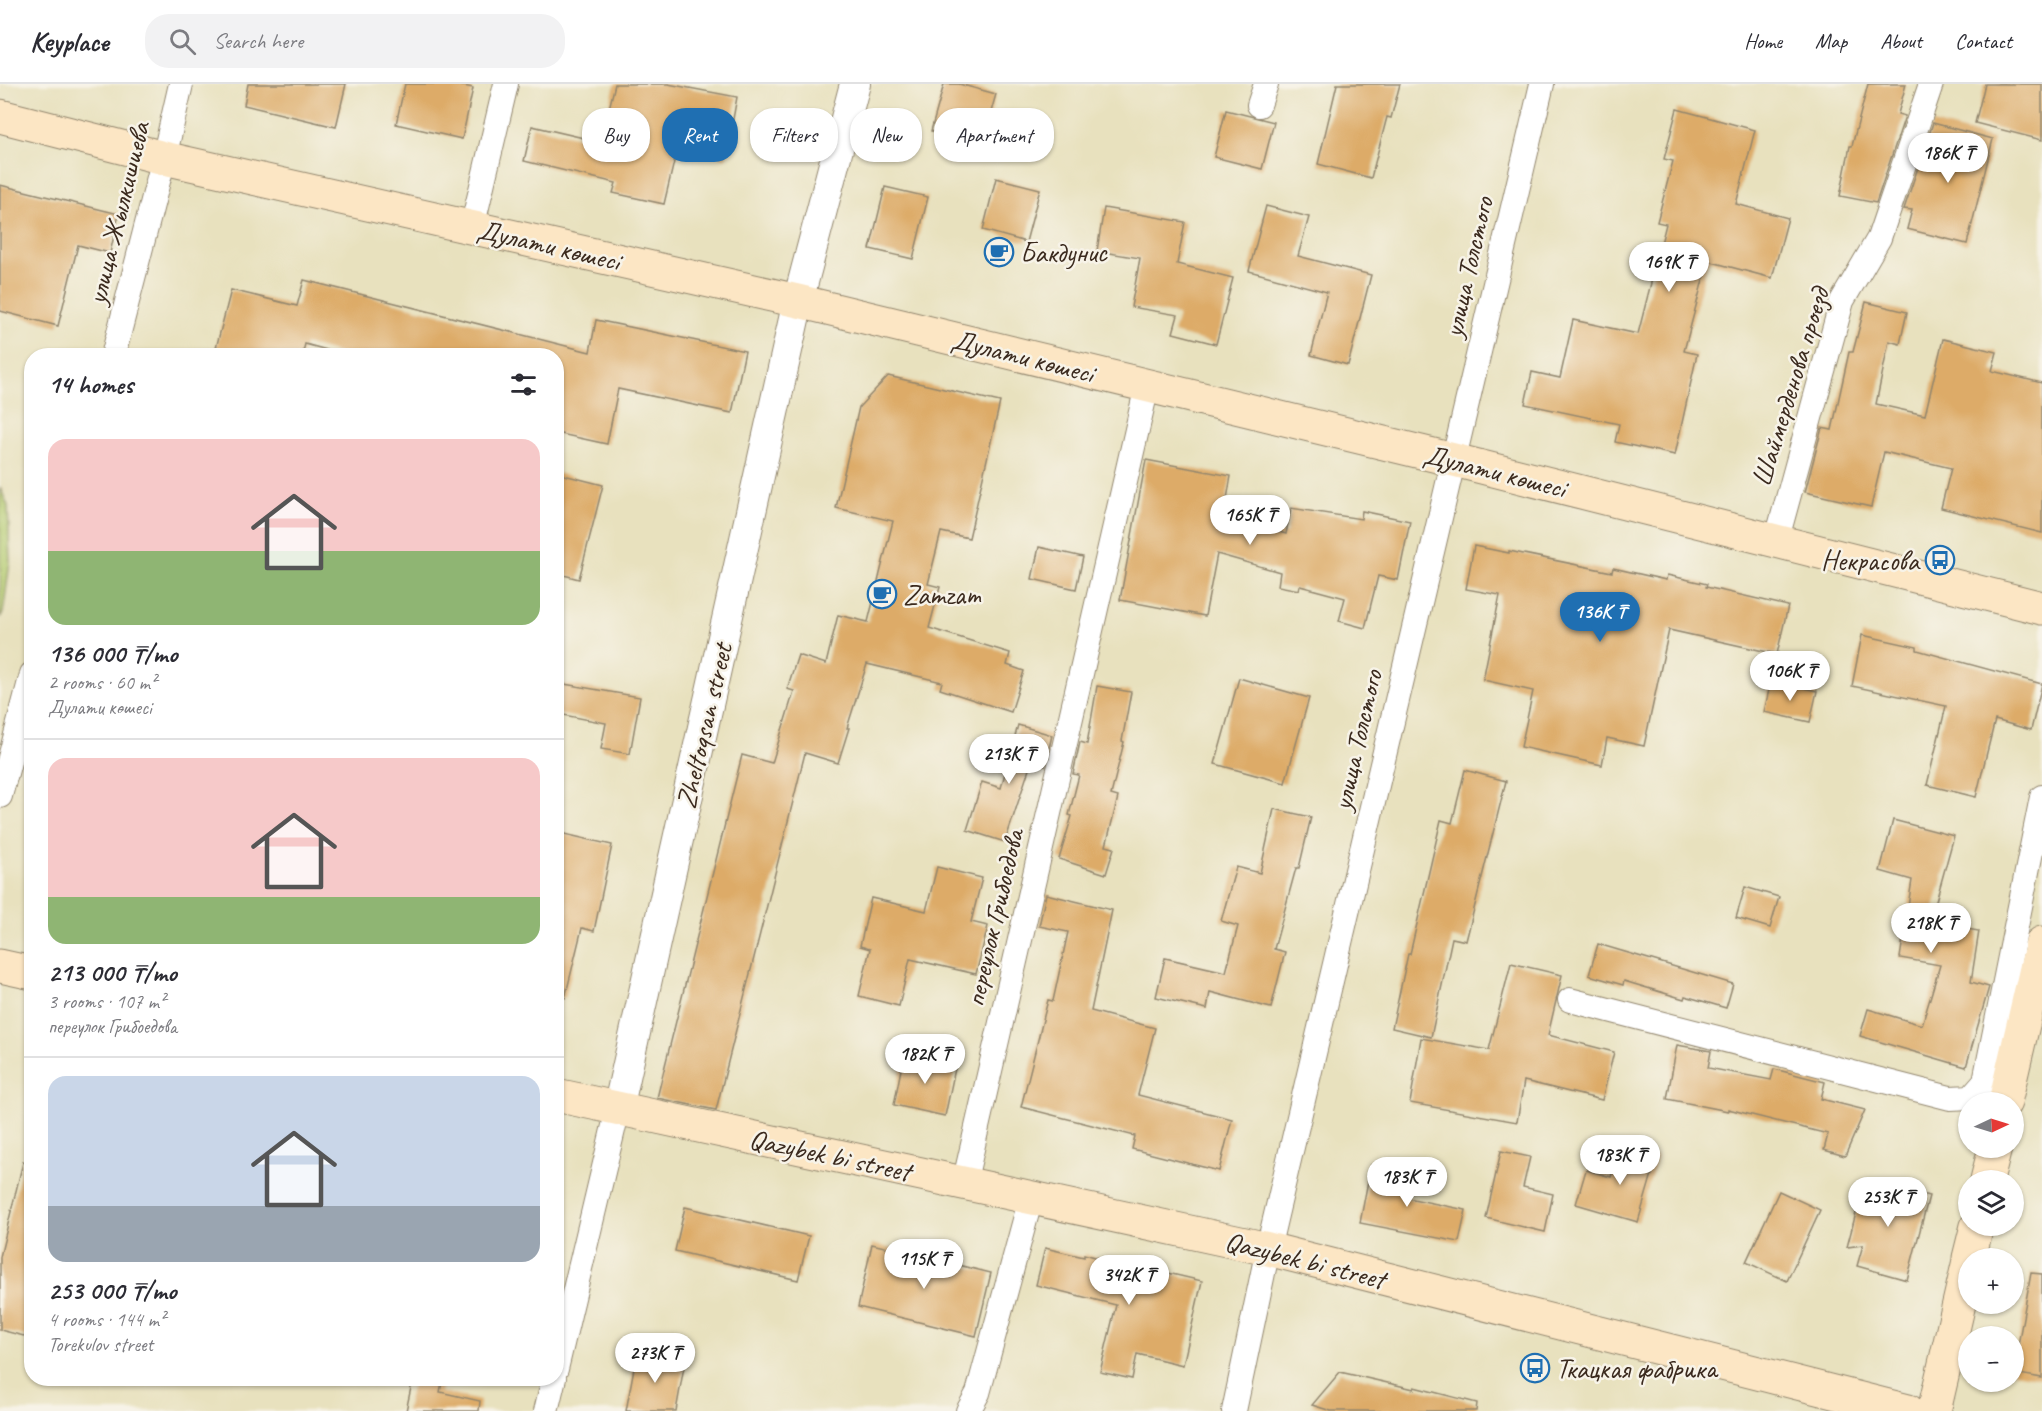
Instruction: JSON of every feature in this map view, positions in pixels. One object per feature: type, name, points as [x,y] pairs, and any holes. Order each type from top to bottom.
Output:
[{"type":"main road","name":"Дулати көшесі","points":[[0,116],[164,158],[798,301],[1454,460],[2042,608]]},
{"type":"main road","points":[[2007,1092],[2042,943]]},
{"type":"main road","points":[[0,966],[24,971]]},
{"type":"main road","name":"Qazybek bi street","points":[[564,1097],[1268,1249],[1908,1411]]},
{"type":"main road","points":[[1934,1411],[1958,1307]]},
{"type":"main road","points":[[1788,1381],[1817,1411]]},
{"type":"street","name":"улица Жылкишиева","points":[[115,348],[181,84]]},
{"type":"street","points":[[472,228],[506,84]]},
{"type":"street","name":"Zheltoqsan street","points":[[564,1335],[618,1109],[798,301],[855,84]]},
{"type":"street","name":"улица Толстого","points":[[1234,1411],[1268,1249],[1542,84]]},
{"type":"street","name":"Шаймерденова проезд","points":[[1776,542],[1842,301],[1878,238],[1931,84]]},
{"type":"street","name":"переулок Грибоедова","points":[[964,1184],[1147,386]]},
{"type":"street","points":[[0,796],[24,704]]},
{"type":"street","points":[[1570,999],[1950,1098],[1971,1096],[1985,1081],[2042,797]]},
{"type":"street","points":[[968,1411],[978,1393],[1031,1198]]},
{"type":"street","points":[[546,1411],[552,1386]]},
{"type":"green space","points":[[0,488],[8,506],[10,562],[3,613],[0,617]]},
{"type":"building","points":[[248,84],[346,84],[336,127],[244,105]]},
{"type":"building","points":[[405,84],[454,84],[473,88],[462,139],[396,124]]},
{"type":"building","points":[[615,84],[668,84],[737,97],[735,108],[662,108],[662,162],[674,162],[664,204],[613,193],[616,183],[524,161],[532,126],[582,138],[582,162],[650,162],[650,108],[609,108]]},
{"type":"building","points":[[944,84],[959,84],[996,94],[992,108],[937,108]]},
{"type":"building","points":[[1337,84],[1400,84],[1391,118],[1387,117],[1371,178],[1318,164]]},
{"type":"building","points":[[1868,84],[1906,84],[1898,114],[1905,116],[1876,203],[1840,196],[1850,146],[1852,146]]},
{"type":"building","points":[[1985,84],[2042,84],[2042,140],[1975,123]]},
{"type":"building","points":[[1677,109],[1755,130],[1736,204],[1788,218],[1772,278],[1708,261],[1684,351],[1697,354],[1675,455],[1615,442],[1619,424],[1525,404],[1532,372],[1560,378],[1573,320],[1638,334],[1666,224],[1657,222],[1673,161],[1664,159]]},
{"type":"building","points":[[1226,110],[1274,122],[1262,169],[1214,157]]},
{"type":"building","points":[[1933,123],[1993,139],[1967,244],[1907,229],[1912,210],[1904,209]]},
{"type":"building","points":[[996,178],[1040,189],[1026,242],[983,230]]},
{"type":"building","points":[[0,185],[119,214],[110,253],[78,245],[58,326],[0,311]]},
{"type":"building","points":[[885,187],[928,197],[913,259],[870,249]]},
{"type":"building","points":[[1266,206],[1309,217],[1298,256],[1371,275],[1348,365],[1311,355],[1327,292],[1249,271]]},
{"type":"building","points":[[1104,208],[1185,222],[1177,264],[1233,278],[1216,344],[1173,333],[1178,315],[1131,307],[1140,258],[1097,251]]},
{"type":"building","points":[[304,280],[590,352],[596,320],[745,351],[732,413],[618,389],[607,444],[564,435],[564,348],[320,348],[305,344],[304,348],[216,348],[231,290],[297,306]]},
{"type":"building","points":[[1866,302],[1907,312],[1900,344],[1889,341],[1876,404],[1925,415],[1943,339],[1997,352],[1992,371],[2042,383],[2042,533],[1941,508],[1951,468],[1884,452],[1871,507],[1805,492],[1822,428],[1832,430],[1849,352],[1853,352]]},
{"type":"building","points":[[888,376],[1000,402],[969,538],[941,532],[928,584],[940,587],[929,628],[1010,653],[1007,665],[1024,671],[1011,712],[940,689],[942,682],[867,664],[838,763],[805,753],[716,1110],[657,1098],[742,755],[772,763],[794,691],[787,689],[798,655],[826,664],[838,615],[868,622],[893,521],[836,508],[859,407]]},
{"type":"building","points":[[1146,460],[1231,476],[1224,516],[1286,534],[1291,508],[1361,519],[1362,511],[1410,521],[1398,580],[1378,576],[1365,628],[1339,621],[1345,598],[1300,586],[1299,590],[1278,586],[1280,572],[1217,554],[1205,616],[1120,600]]},
{"type":"building","points":[[564,475],[603,485],[579,579],[564,575]]},
{"type":"building","points":[[1474,546],[1612,572],[1613,568],[1666,580],[1667,575],[1707,584],[1706,587],[1788,606],[1777,654],[1669,630],[1644,746],[1607,738],[1602,765],[1521,747],[1533,691],[1483,680],[1500,595],[1466,589]]},
{"type":"building","points":[[1039,547],[1083,557],[1076,589],[1032,579]]},
{"type":"building","points":[[1862,635],[1917,647],[1917,650],[2042,684],[2031,730],[1995,720],[1976,797],[1927,785],[1946,706],[1852,686]]},
{"type":"building","points":[[1239,678],[1309,698],[1285,783],[1215,764]]},
{"type":"building","points":[[1771,681],[1817,691],[1810,722],[1764,712]]},
{"type":"building","points":[[564,684],[640,697],[630,754],[601,749],[606,723],[564,715]]},
{"type":"building","points":[[1097,686],[1131,692],[1122,741],[1124,742],[1111,795],[1118,797],[1106,846],[1114,848],[1106,874],[1059,859],[1072,816],[1069,815],[1079,775],[1073,774],[1080,742],[1087,744]]},
{"type":"building","points":[[1018,725],[1052,735],[1045,766],[1031,763],[1005,842],[967,830],[982,782],[1001,788]]},
{"type":"building","points":[[1465,770],[1506,781],[1466,941],[1452,938],[1431,1037],[1392,1028],[1441,820],[1452,823]]},
{"type":"building","points":[[1274,809],[1311,817],[1299,868],[1296,868],[1274,949],[1285,952],[1271,1008],[1210,992],[1207,1009],[1156,997],[1165,958],[1226,972],[1238,926],[1221,921],[1236,867],[1260,873]]},
{"type":"building","points":[[1893,820],[1954,836],[1930,923],[1979,931],[1971,982],[1989,987],[1966,1067],[1860,1036],[1868,1009],[1922,1025],[1940,965],[1900,958],[1912,880],[1880,871]]},
{"type":"building","points":[[564,834],[612,845],[594,931],[582,928],[565,998]]},
{"type":"building","points":[[937,867],[982,878],[971,922],[988,926],[976,974],[910,959],[899,1006],[859,996],[870,949],[860,946],[871,898],[926,911]]},
{"type":"building","points":[[1745,887],[1779,897],[1770,928],[1736,918]]},
{"type":"building","points":[[1046,894],[1112,910],[1091,1011],[1155,1028],[1138,1095],[1232,1119],[1219,1171],[1132,1149],[1135,1136],[1021,1107],[1048,1000],[1053,1001],[1068,932],[1039,926]]},
{"type":"building","points":[[1598,944],[1733,984],[1726,1008],[1685,996],[1684,999],[1624,981],[1623,985],[1589,975]]},
{"type":"building","points":[[1511,963],[1562,975],[1548,1035],[1614,1052],[1602,1100],[1524,1081],[1517,1122],[1410,1103],[1421,1038],[1489,1050]]},
{"type":"building","points":[[1677,1045],[1711,1051],[1708,1068],[1771,1080],[1774,1069],[1825,1082],[1821,1099],[1865,1110],[1845,1156],[1824,1150],[1828,1134],[1728,1109],[1728,1111],[1667,1099]]},
{"type":"building","points":[[904,1054],[956,1064],[945,1116],[894,1105]]},
{"type":"building","points":[[1620,1146],[1657,1157],[1638,1222],[1576,1204],[1586,1170],[1611,1177]]},
{"type":"building","points":[[1501,1151],[1530,1157],[1523,1187],[1553,1194],[1545,1232],[1486,1218]]},
{"type":"building","points":[[24,1162],[24,1336],[0,1330],[0,1257]]},
{"type":"building","points":[[1371,1165],[1408,1172],[1403,1197],[1466,1210],[1459,1242],[1360,1223]]},
{"type":"building","points":[[1865,1179],[1929,1196],[1907,1280],[1857,1266],[1863,1245],[1847,1247]]},
{"type":"building","points":[[1779,1191],[1820,1210],[1787,1281],[1746,1262]]},
{"type":"building","points":[[685,1207],[809,1236],[798,1280],[675,1251]]},
{"type":"building","points":[[872,1244],[991,1273],[976,1336],[858,1307]]},
{"type":"building","points":[[1045,1248],[1084,1257],[1084,1254],[1202,1281],[1183,1365],[1137,1354],[1132,1379],[1100,1372],[1116,1305],[1036,1285]]},
{"type":"building","points":[[2031,1273],[2042,1274],[2042,1378],[2024,1375],[2024,1326],[2021,1326]]},
{"type":"building","points":[[637,1352],[685,1361],[676,1411],[626,1411]]},
{"type":"building","points":[[1340,1372],[1477,1403],[1476,1411],[1331,1411],[1312,1405]]},
{"type":"building","points":[[411,1386],[441,1386],[440,1392],[480,1401],[479,1411],[406,1411]]},
{"type":"place","name":"Бакдунис","points":[[999,252]]},
{"type":"place","name":"Некрасова","points":[[1940,560]]},
{"type":"place","name":"Zamzam","points":[[882,594]]},
{"type":"place","name":"Ткацкая фабрика","points":[[1535,1368]]}]
